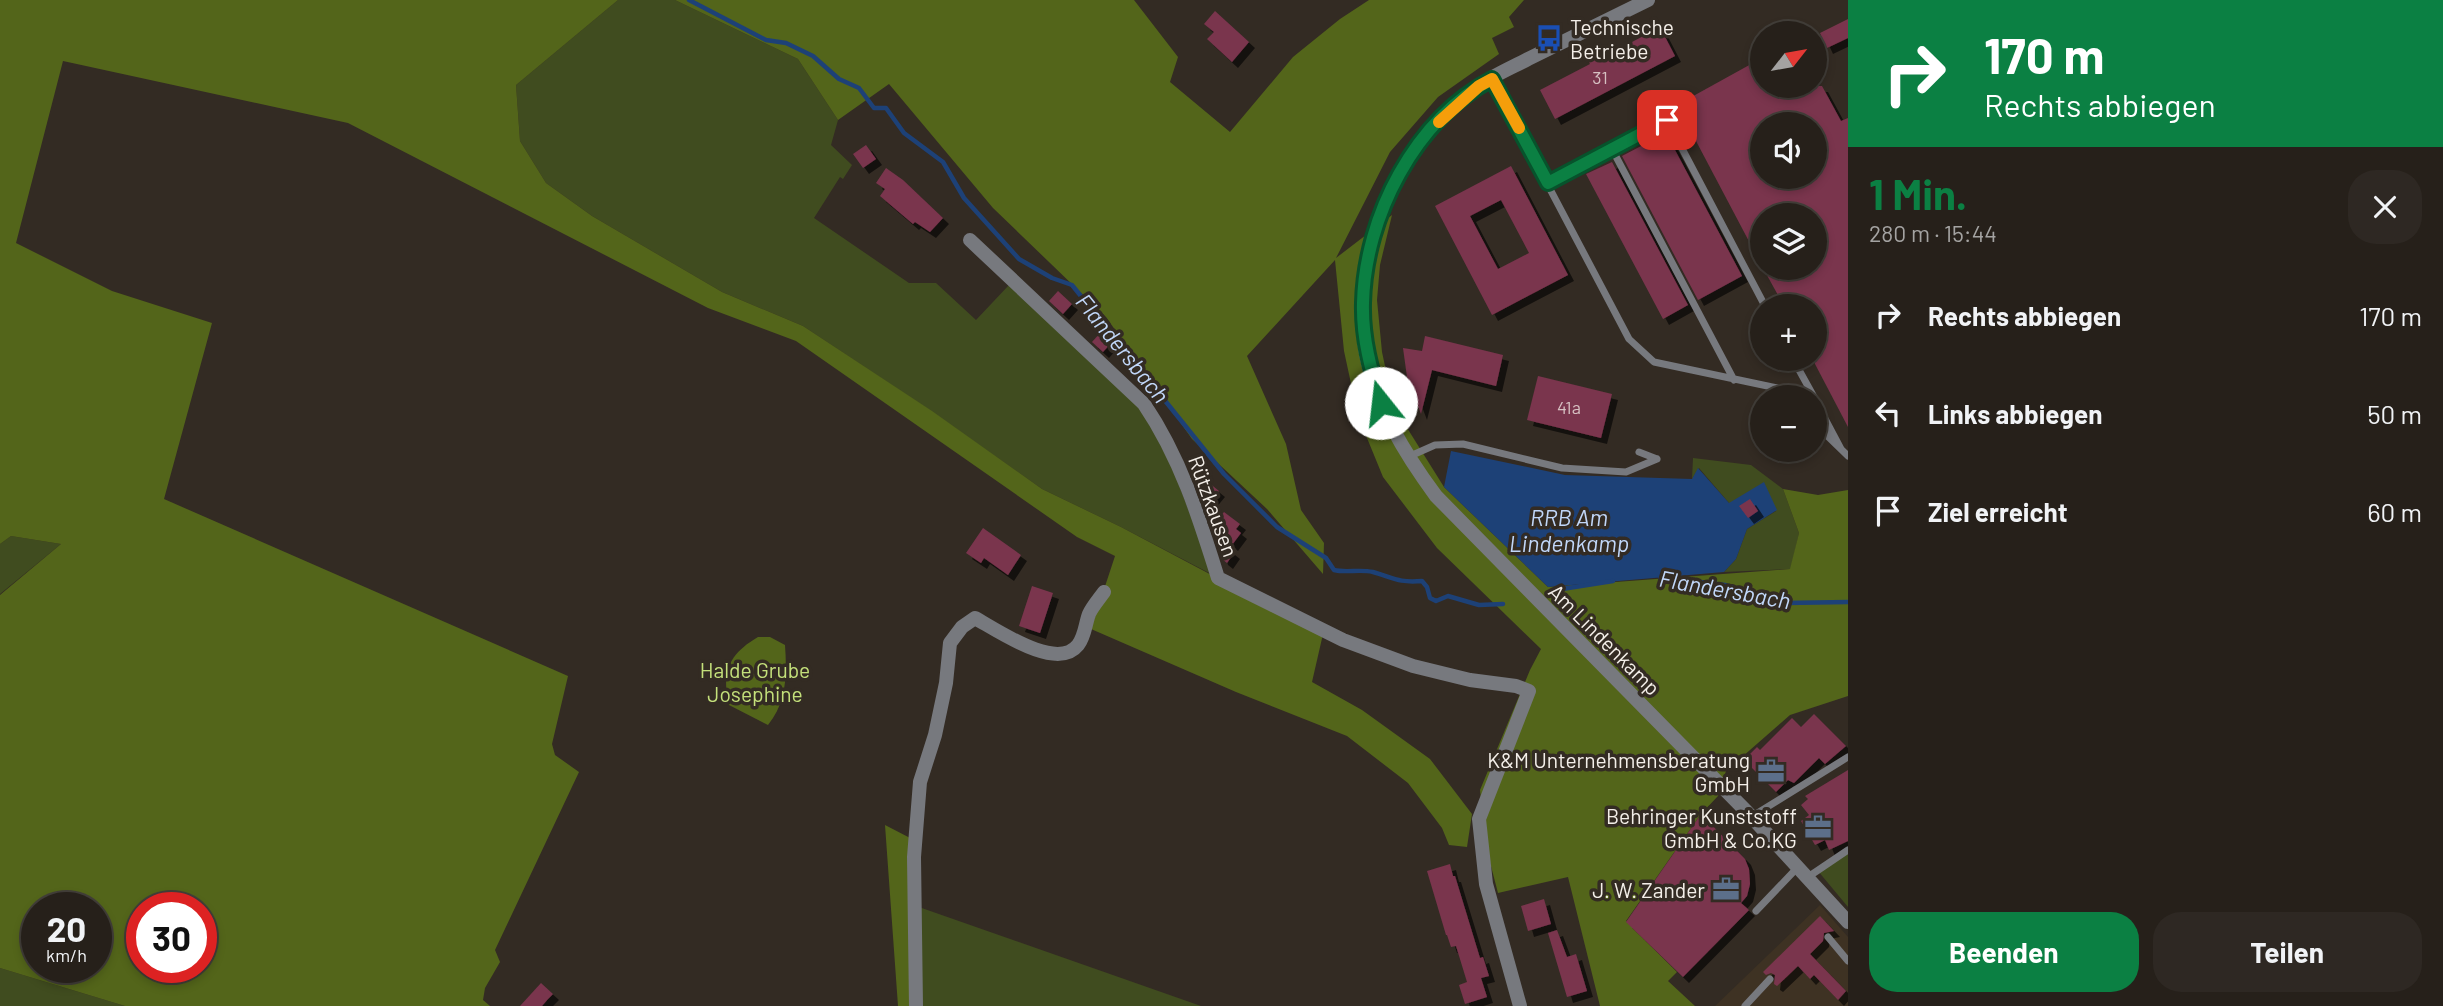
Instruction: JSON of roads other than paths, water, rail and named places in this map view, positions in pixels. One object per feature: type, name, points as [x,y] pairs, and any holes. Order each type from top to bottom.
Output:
[{"type":"street","name":"Am Lindenkamp","points":[[1648,0],[1479,86],[1451,108],[1427,134],[1407,161],[1382,209],[1369,254],[1363,302],[1366,354],[1381,403],[1407,457],[1436,496],[1751,817],[1848,922]]},
{"type":"street","name":"Rützkausen","points":[[970,240],[1144,404],[1164,434],[1179,467],[1218,578],[1343,640],[1413,666],[1471,680],[1516,686],[1529,691],[1479,818],[1486,884],[1520,1006]]},
{"type":"street","points":[[916,1006],[914,857],[918,794],[935,735],[946,683],[950,643],[962,627],[975,618],[1044,653],[1065,654],[1076,647],[1083,635],[1089,613],[1104,592]]},
{"type":"lane","points":[[1492,79],[1629,339],[1654,362],[1761,385]]},
{"type":"lane","points":[[1548,183],[1667,120],[1759,294]]},
{"type":"lane","points":[[1612,149],[1734,380]]},
{"type":"lane","points":[[1827,423],[1841,449]]},
{"type":"lane","points":[[1827,436],[1848,456]]},
{"type":"lane","points":[[1407,457],[1435,444],[1463,444],[1562,468],[1626,472],[1657,459],[1639,452]]},
{"type":"lane","points":[[1751,817],[1848,757]]},
{"type":"lane","points":[[1756,912],[1803,872],[1848,850]]},
{"type":"lane","points":[[1828,937],[1848,961]]},
{"type":"lane","points":[[1745,1006],[1770,979]]},
{"type":"water","name":"RRB Am Lindenkamp","points":[[1451,451],[1565,475],[1692,479],[1698,468],[1729,503],[1764,482],[1777,510],[1747,529],[1736,559],[1724,572],[1548,587],[1444,487]]},
{"type":"waterway","name":"Flandersbach","points":[[689,0],[766,40],[786,43],[813,56],[839,79],[859,88],[874,108],[886,108],[904,133],[943,162],[964,198],[1019,259],[1052,278],[1072,285],[1224,474],[1277,527],[1326,558],[1334,570],[1368,571],[1401,581],[1422,581],[1430,598],[1436,601],[1448,596],[1479,605],[1503,604]]},
{"type":"waterway","name":"Flandersbach","points":[[1660,577],[1725,585],[1785,603],[1848,602]]},
{"type":"waterway","name":"Flandersbach","points":[[1562,589],[1613,581]]},
{"type":"place","name":"Technische Betriebe","points":[[1549,38]]},
{"type":"place","name":"K&M Unternehmensberatung GmbH","points":[[1771,771]]},
{"type":"place","name":"Behringer Kunststoff GmbH & Co.KG","points":[[1818,827]]},
{"type":"place","name":"J. W. Zander","points":[[1726,889]]},
{"type":"park label","name":"Halde Grube Josephine","points":[[755,681]]}]
